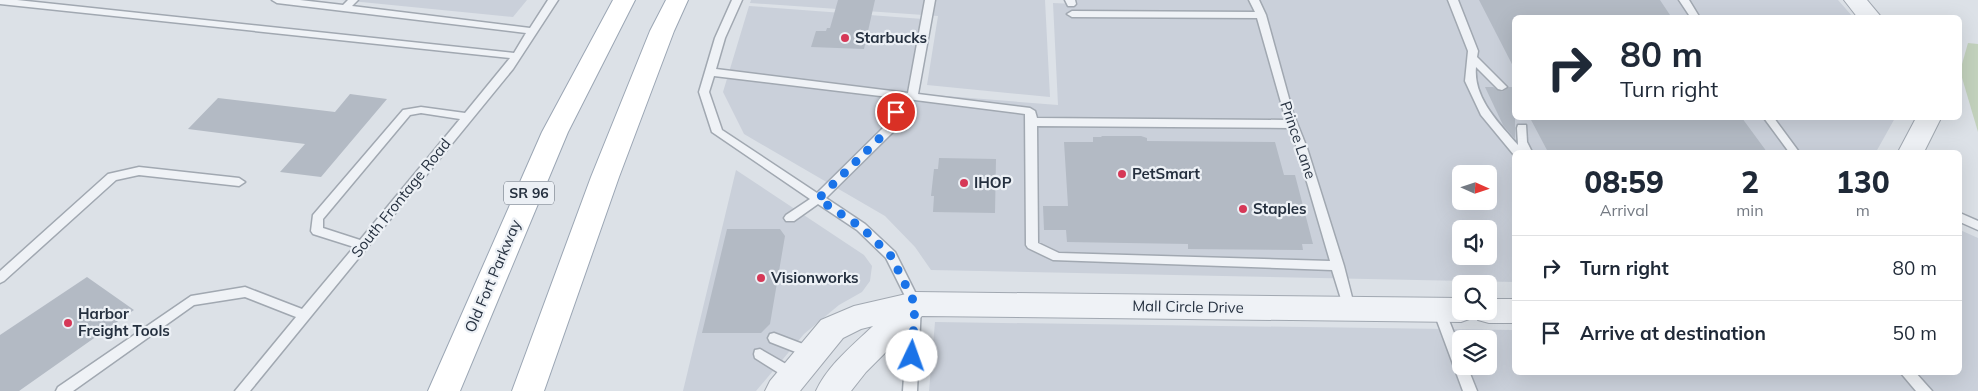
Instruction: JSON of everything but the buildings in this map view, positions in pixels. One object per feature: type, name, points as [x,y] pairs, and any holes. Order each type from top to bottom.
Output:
[{"type":"main road","name":"Old Fort Parkway","points":[[444,391],[555,132],[624,0]]},
{"type":"main road","points":[[528,391],[605,177],[662,30],[677,0]]},
{"type":"street","points":[[1855,0],[1868,15]]},
{"type":"street","points":[[1913,150],[1927,120]]},
{"type":"street","points":[[832,391],[855,363],[915,304]]},
{"type":"street","name":"Mall Circle Drive","points":[[796,373],[832,329],[842,323],[854,318],[915,304],[1450,310]]},
{"type":"street","points":[[1497,311],[1512,311]]},
{"type":"lane","points":[[278,0],[532,31]]},
{"type":"lane","points":[[344,9],[353,0]]},
{"type":"lane","name":"South Frontage Road","points":[[242,391],[468,117],[516,56],[554,0]]},
{"type":"lane","points":[[737,0],[720,38],[704,92],[717,132],[861,227],[891,256],[915,304],[910,391]]},
{"type":"lane","points":[[790,218],[818,199],[889,129],[908,96],[930,0]]},
{"type":"lane","name":"Prince Lane","points":[[1254,0],[1261,15],[1292,124],[1302,148],[1349,309]]},
{"type":"lane","points":[[1453,0],[1473,51],[1470,81],[1485,113],[1516,150]]},
{"type":"lane","points":[[1684,0],[1694,15]]},
{"type":"lane","points":[[0,1],[516,56]]},
{"type":"lane","points":[[1071,6],[1261,15]]},
{"type":"lane","points":[[1472,57],[1502,87]]},
{"type":"lane","points":[[710,72],[1030,111],[1032,122],[1032,245],[1056,257],[1338,266]]},
{"type":"lane","points":[[362,246],[316,231],[317,218],[407,112],[421,110],[468,117]]},
{"type":"lane","points":[[1770,120],[1793,150]]},
{"type":"lane","points":[[1032,122],[1292,124]]},
{"type":"lane","points":[[1522,128],[1522,142],[1526,150]]},
{"type":"lane","points":[[0,278],[112,177],[138,171],[240,182]]},
{"type":"lane","points":[[1962,219],[1978,226]]},
{"type":"lane","points":[[63,391],[191,301],[245,292],[304,315]]},
{"type":"lane","points":[[1450,310],[1470,391]]},
{"type":"lane","points":[[774,338],[796,373]]},
{"type":"lane","points":[[760,354],[796,373]]},
{"type":"lane","points":[[1909,375],[1925,391]]},
{"type":"shaded area","points":[[341,0],[527,0],[513,17]]},
{"type":"shaded area","points":[[751,0],[1045,0],[1050,97],[927,85],[938,16],[750,3]]},
{"type":"shaded area","points":[[1075,0],[1838,0],[1851,15],[1512,15],[1512,120],[1894,120],[1877,150],[1512,150],[1512,282],[1497,282],[1497,275],[1452,275],[1452,281],[931,270],[915,247],[885,216],[744,134],[723,92],[749,6],[923,19],[908,93],[1058,105],[1053,3],[1075,4]]},
{"type":"shaded area","points":[[736,170],[864,255],[872,266],[870,281],[862,292],[839,305],[804,334],[756,391],[683,391]]},
{"type":"shaded area","points":[[1962,231],[1978,238],[1978,391],[929,391],[935,322],[1512,330],[1512,375],[1962,375]]},
{"type":"green space","points":[[1968,43],[1978,44],[1978,132],[1962,78],[1962,64]]},
{"type":"place","name":"Starbucks","points":[[845,38]]},
{"type":"place","name":"PetSmart","points":[[1122,174]]},
{"type":"place","name":"IHOP","points":[[964,183]]},
{"type":"place","name":"Staples","points":[[1243,209]]},
{"type":"place","name":"Visionworks","points":[[761,278]]},
{"type":"place","name":"Harbor Freight Tools","points":[[68,323]]},
{"type":"route","points":[[896,112],[889,129],[818,199],[861,227],[891,256],[915,304],[912,356]]}]
